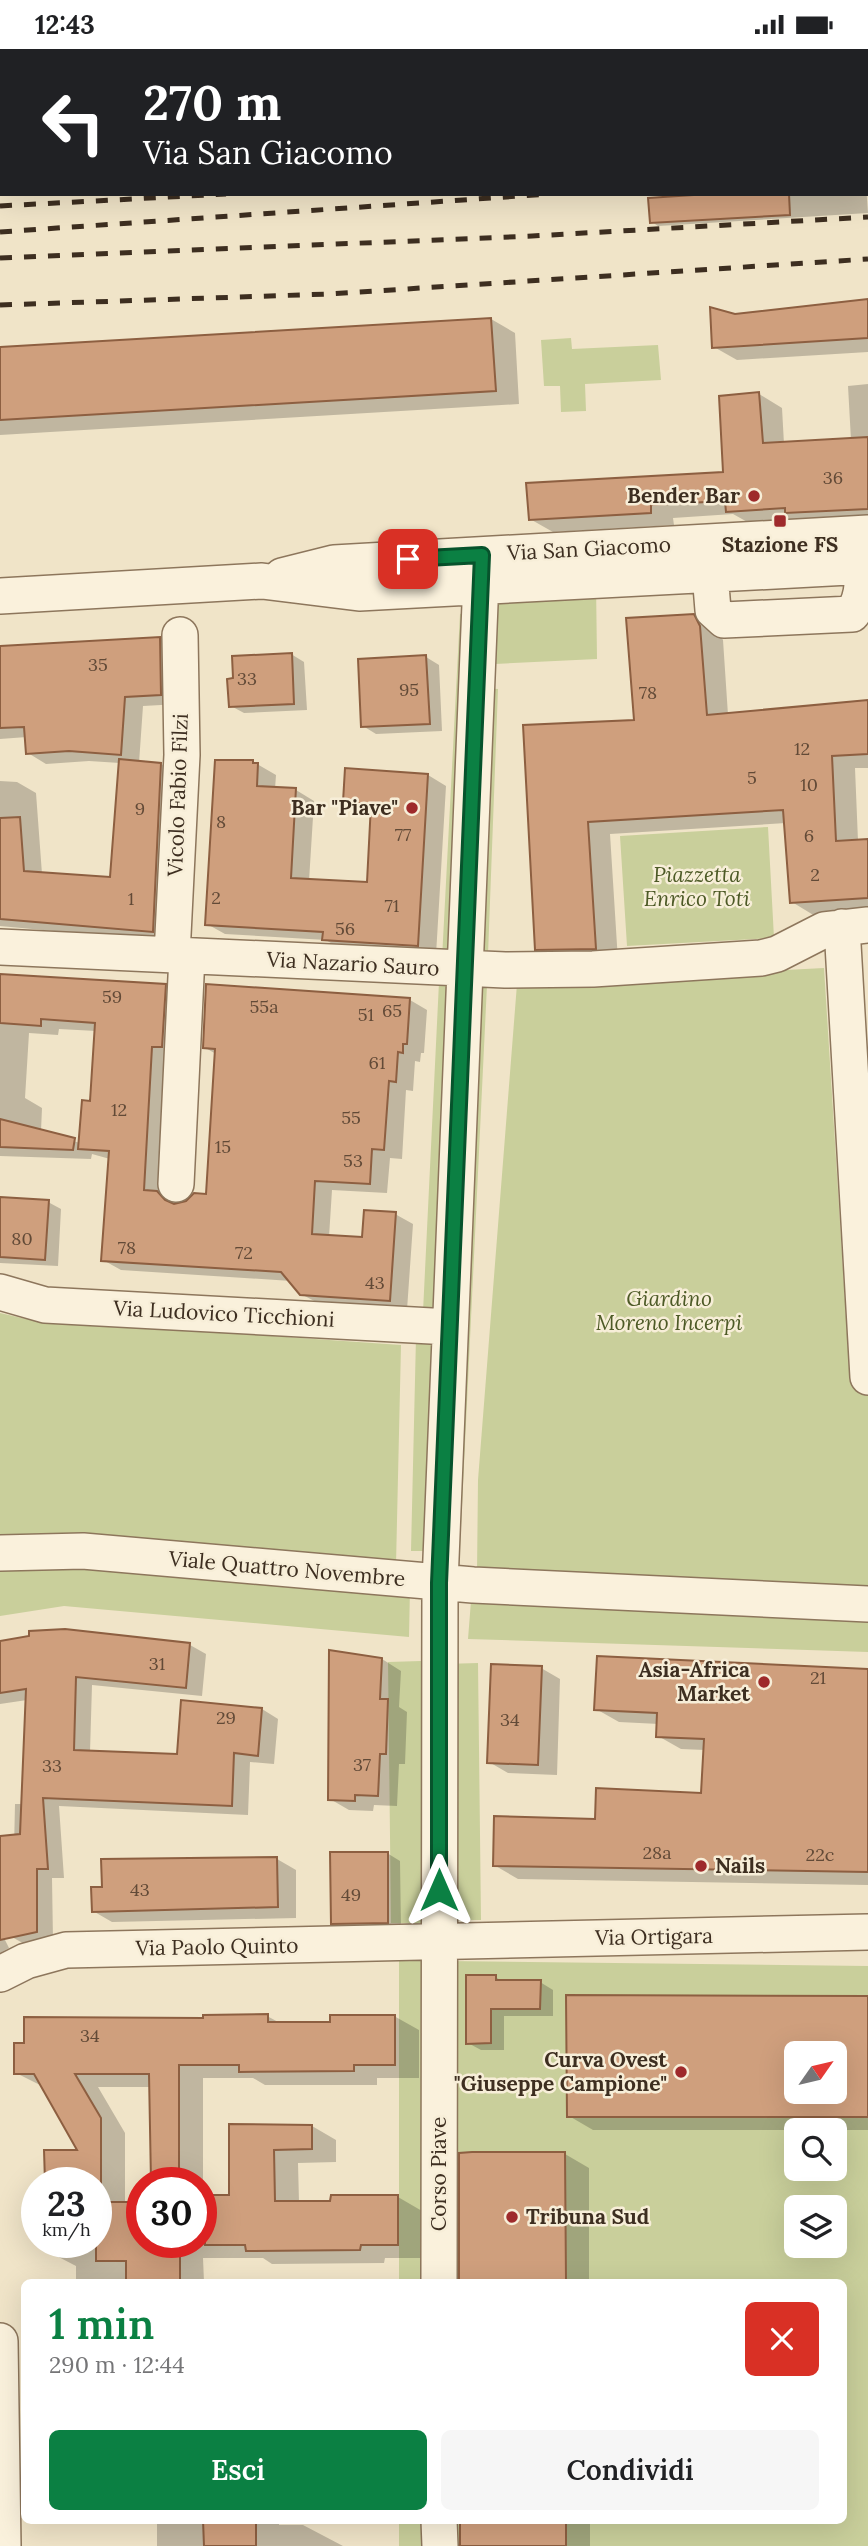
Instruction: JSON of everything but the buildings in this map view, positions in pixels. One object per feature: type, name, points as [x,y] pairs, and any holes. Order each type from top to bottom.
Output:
[{"type":"street","points":[[709,557],[713,610],[724,620],[852,614],[859,604],[864,550]]},
{"type":"street","name":"Via San Giacomo","points":[[0,596],[262,581],[359,593],[482,570],[864,550]]},
{"type":"street","name":"Corso Piave","points":[[439,2279],[439,1583],[482,570]]},
{"type":"street","name":"Vicolo Fabio Filzi","points":[[176,1184],[182,755],[180,635]]},
{"type":"street","points":[[855,926],[867,1377]]},
{"type":"street","name":"Via Nazario Sauro","points":[[0,947],[466,969],[593,969],[761,958],[777,954],[824,930],[855,926]]},
{"type":"street","name":"Via Ludovico Ticchioni","points":[[0,1292],[45,1305],[450,1327]]},
{"type":"street","name":"Viale Quattro Novembre","points":[[0,1553],[83,1551],[439,1583],[868,1604]]},
{"type":"street","name":"Via Ortigara","points":[[439,1943],[868,1932]]},
{"type":"street","name":"Via Paolo Quinto","points":[[0,1974],[26,1961],[66,1950],[439,1943]]},
{"type":"street","points":[[0,2341],[3,2546]]},
{"type":"street","points":[[439,2524],[440,2546]]},
{"type":"green space","points":[[571,338],[572,349],[658,345],[661,380],[585,384],[586,411],[561,412],[560,386],[544,386],[541,340]]},
{"type":"green space","points":[[596,583],[597,659],[495,664],[491,590]]},
{"type":"green space","points":[[473,611],[455,960],[442,959],[460,614]]},
{"type":"green space","points":[[485,688],[498,689],[488,955],[475,954]]},
{"type":"green space","name":"Piazzetta Enrico Toti","points":[[768,827],[774,938],[627,946],[620,836]]},
{"type":"green space","name":"Giardino Moreno Incerpi","points":[[824,968],[850,1381],[868,1385],[868,1594],[477,1573],[478,1480],[517,984]]},
{"type":"green space","points":[[439,982],[453,983],[438,1313],[423,1312]]},
{"type":"green space","points":[[474,984],[487,985],[460,1548],[447,1547]]},
{"type":"green space","points":[[0,1313],[26,1319],[401,1345],[396,1565],[0,1540]]},
{"type":"green space","points":[[416,1337],[439,1339],[433,1551],[411,1551]]},
{"type":"green space","points":[[83,1562],[410,1588],[409,1637],[64,1606],[0,1616],[0,1568]]},
{"type":"green space","points":[[471,1601],[868,1616],[868,1652],[468,1639]]},
{"type":"green space","points":[[421,1661],[425,1923],[391,1923],[388,1662]]},
{"type":"green space","points":[[478,1663],[481,1920],[447,1920],[444,1664]]},
{"type":"green space","points":[[399,1960],[426,1960],[428,2279],[399,2279]]},
{"type":"green space","points":[[446,1961],[868,1966],[868,2546],[454,2546],[454,2524],[847,2524],[847,2279],[449,2279]]},
{"type":"green space","points":[[399,2524],[430,2524],[430,2546],[399,2546]]},
{"type":"railway","points":[[0,206],[188,196]]},
{"type":"railway","points":[[0,232],[520,196]]},
{"type":"railway","points":[[0,258],[532,236],[868,217]]},
{"type":"railway","points":[[0,305],[329,294],[868,259]]},
{"type":"place","name":"Bender Bar","points":[[754,496]]},
{"type":"place","name":"Stazione FS","points":[[780,521]]},
{"type":"place","name":"Bar \"Piave\"","points":[[412,808]]},
{"type":"place","name":"Asia-Africa Market","points":[[764,1682]]},
{"type":"place","name":"Nails","points":[[701,1866]]},
{"type":"place","name":"Curva Ovest \"Giuseppe Campione\"","points":[[681,2072]]},
{"type":"place","name":"Tribuna Sud","points":[[512,2217]]},
{"type":"route","points":[[408,559],[482,555],[439,1583],[439,1890]]}]
